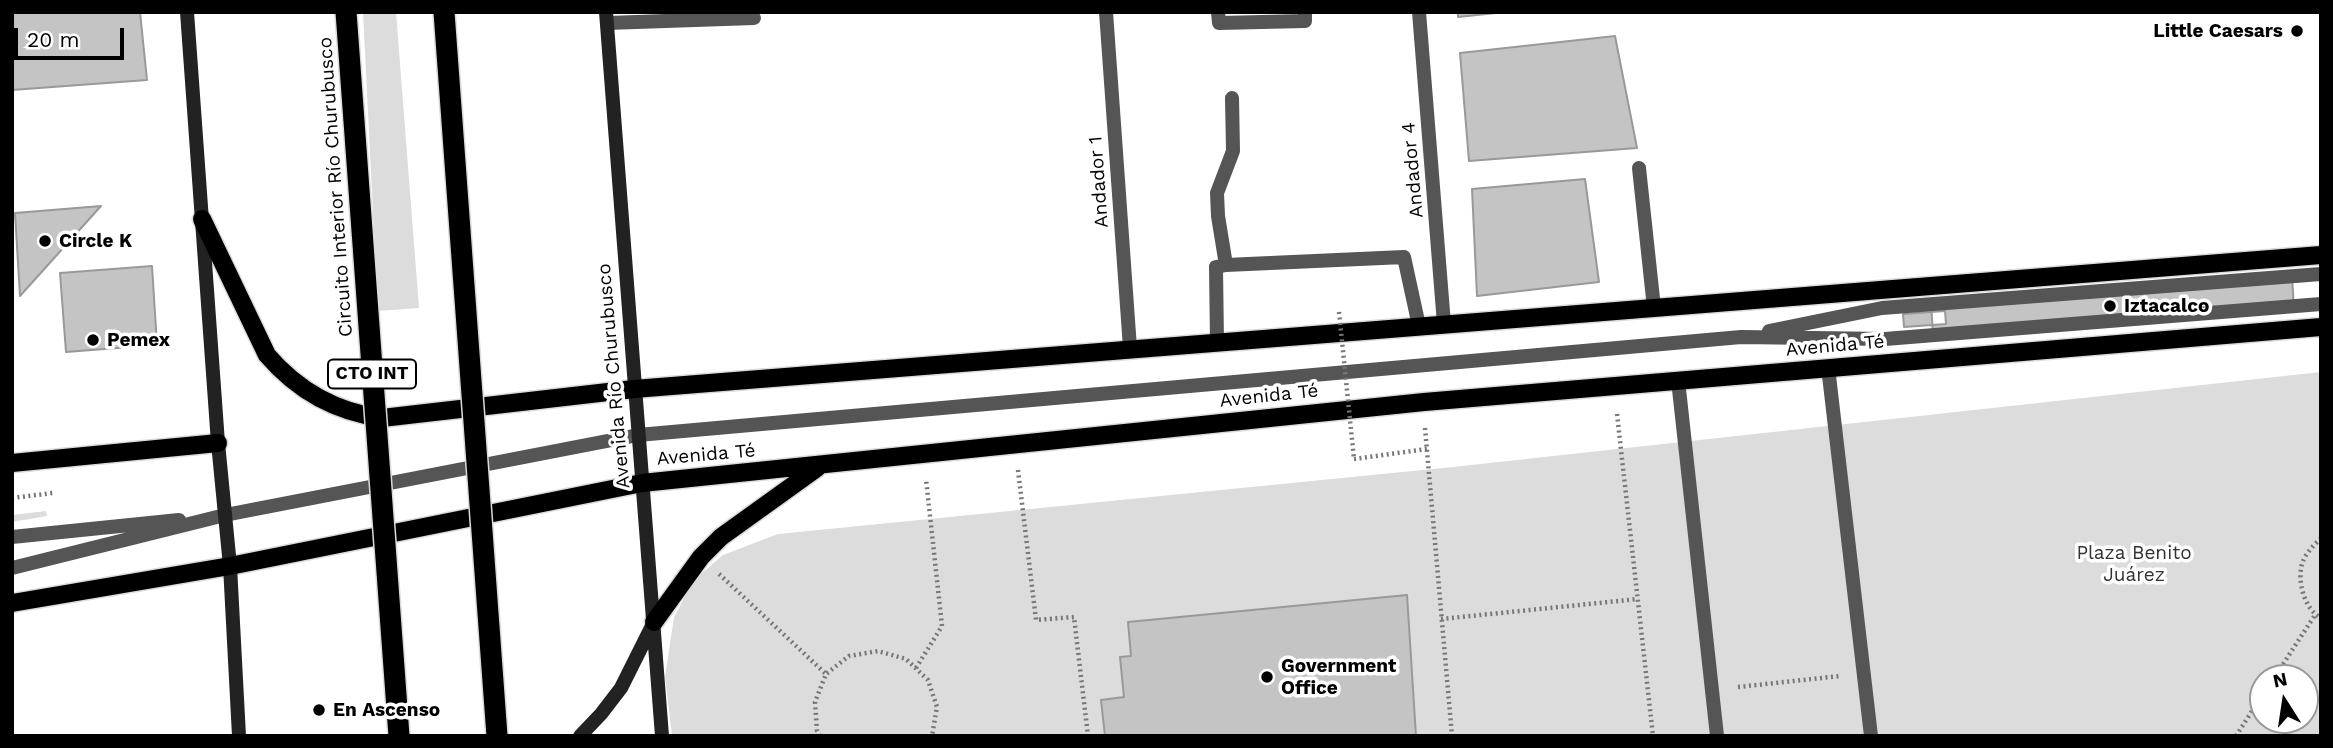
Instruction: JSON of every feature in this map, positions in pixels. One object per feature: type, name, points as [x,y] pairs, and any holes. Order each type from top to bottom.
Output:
[{"type":"highway","name":"Circuito Interior Río Churubusco","points":[[346,12],[399,736]]},
{"type":"highway","points":[[444,12],[497,736]]},
{"type":"main road","points":[[187,12],[218,443],[230,566],[239,736]]},
{"type":"main road","name":"Avenida Río Churubusco","points":[[606,17],[662,736]]},
{"type":"main road","points":[[202,219],[267,355],[283,373],[316,398],[360,415],[382,418],[634,388],[2321,255]]},
{"type":"main road","name":"Avenida Té","points":[[12,603],[230,566],[642,483],[1333,411],[1614,385],[2321,327]]},
{"type":"main road","points":[[12,463],[218,443]]},
{"type":"main road","points":[[580,736],[621,688],[654,622],[701,557],[721,537],[820,466]]},
{"type":"street","name":"Andador 1","points":[[1106,12],[1129,348]]},
{"type":"street","name":"Andador 4","points":[[1419,12],[1444,324]]},
{"type":"street","points":[[1219,17],[1305,16]]},
{"type":"street","points":[[606,17],[754,18]]},
{"type":"street","points":[[1226,265],[1217,193],[1233,151],[1232,98]]},
{"type":"street","points":[[1639,168],[1654,307]]},
{"type":"street","points":[[1217,342],[1216,267],[1226,265],[1404,257],[1419,326]]},
{"type":"street","points":[[1741,337],[1882,309],[2321,274]]},
{"type":"street","points":[[12,568],[225,515],[638,435],[1741,337],[1885,339],[2321,304]]},
{"type":"street","points":[[1828,368],[1871,736]]},
{"type":"street","points":[[1678,380],[1717,736]]},
{"type":"street","points":[[12,537],[225,515]]},
{"type":"path","points":[[1339,312],[1354,459],[1427,449],[1452,736]]},
{"type":"path","points":[[1614,385],[1653,736]]},
{"type":"path","points":[[1015,445],[1036,620],[1074,617],[1088,736]]},
{"type":"path","points":[[916,668],[942,626],[923,454]]},
{"type":"path","points":[[12,498],[53,493]]},
{"type":"path","points":[[2321,538],[2303,561],[2301,589],[2315,615],[2321,618]]},
{"type":"path","points":[[701,557],[827,674]]},
{"type":"path","points":[[1441,619],[1638,599]]},
{"type":"path","points":[[2283,664],[2315,615]]},
{"type":"path","points":[[820,736],[814,702],[827,674],[849,656],[878,651],[906,659],[928,680],[937,707],[932,736]]},
{"type":"path","points":[[1712,690],[1864,673]]},
{"type":"path","points":[[2236,736],[2249,716]]},
{"type":"green space","points":[[363,12],[396,12],[419,308],[378,311]]},
{"type":"green space","name":"Plaza Benito Juárez","points":[[2321,372],[2321,736],[672,736],[665,677],[674,617],[694,580],[723,555],[778,534],[1453,467]]},
{"type":"green space","points":[[46,511],[47,516],[12,522],[12,515]]},
{"type":"building","points":[[12,12],[140,12],[147,80],[12,90]]},
{"type":"building","points":[[1458,12],[1506,12],[1458,17]]},
{"type":"building","points":[[1615,36],[1637,148],[1469,161],[1460,53]]},
{"type":"building","points":[[1585,179],[1599,282],[1477,296],[1472,189]]},
{"type":"building","points":[[101,206],[20,296],[15,213]]},
{"type":"building","points":[[152,266],[157,345],[66,352],[60,273]]},
{"type":"building","points":[[2292,275],[2294,310],[1933,336],[1931,301]]},
{"type":"building","points":[[1945,311],[1946,324],[1904,327],[1903,314]]},
{"type":"building","name":"Government Office","points":[[1407,595],[1416,736],[1105,736],[1101,700],[1124,697],[1120,657],[1131,656],[1128,622]]},
{"type":"place","name":"Little Caesars","points":[[2297,31]]},
{"type":"place","name":"Circle K","points":[[45,241]]},
{"type":"place","name":"Iztacalco","points":[[2110,306]]},
{"type":"place","name":"Pemex","points":[[93,340]]},
{"type":"place","name":"Government Office","points":[[1267,677]]},
{"type":"place","name":"En Ascenso","points":[[319,710]]}]
